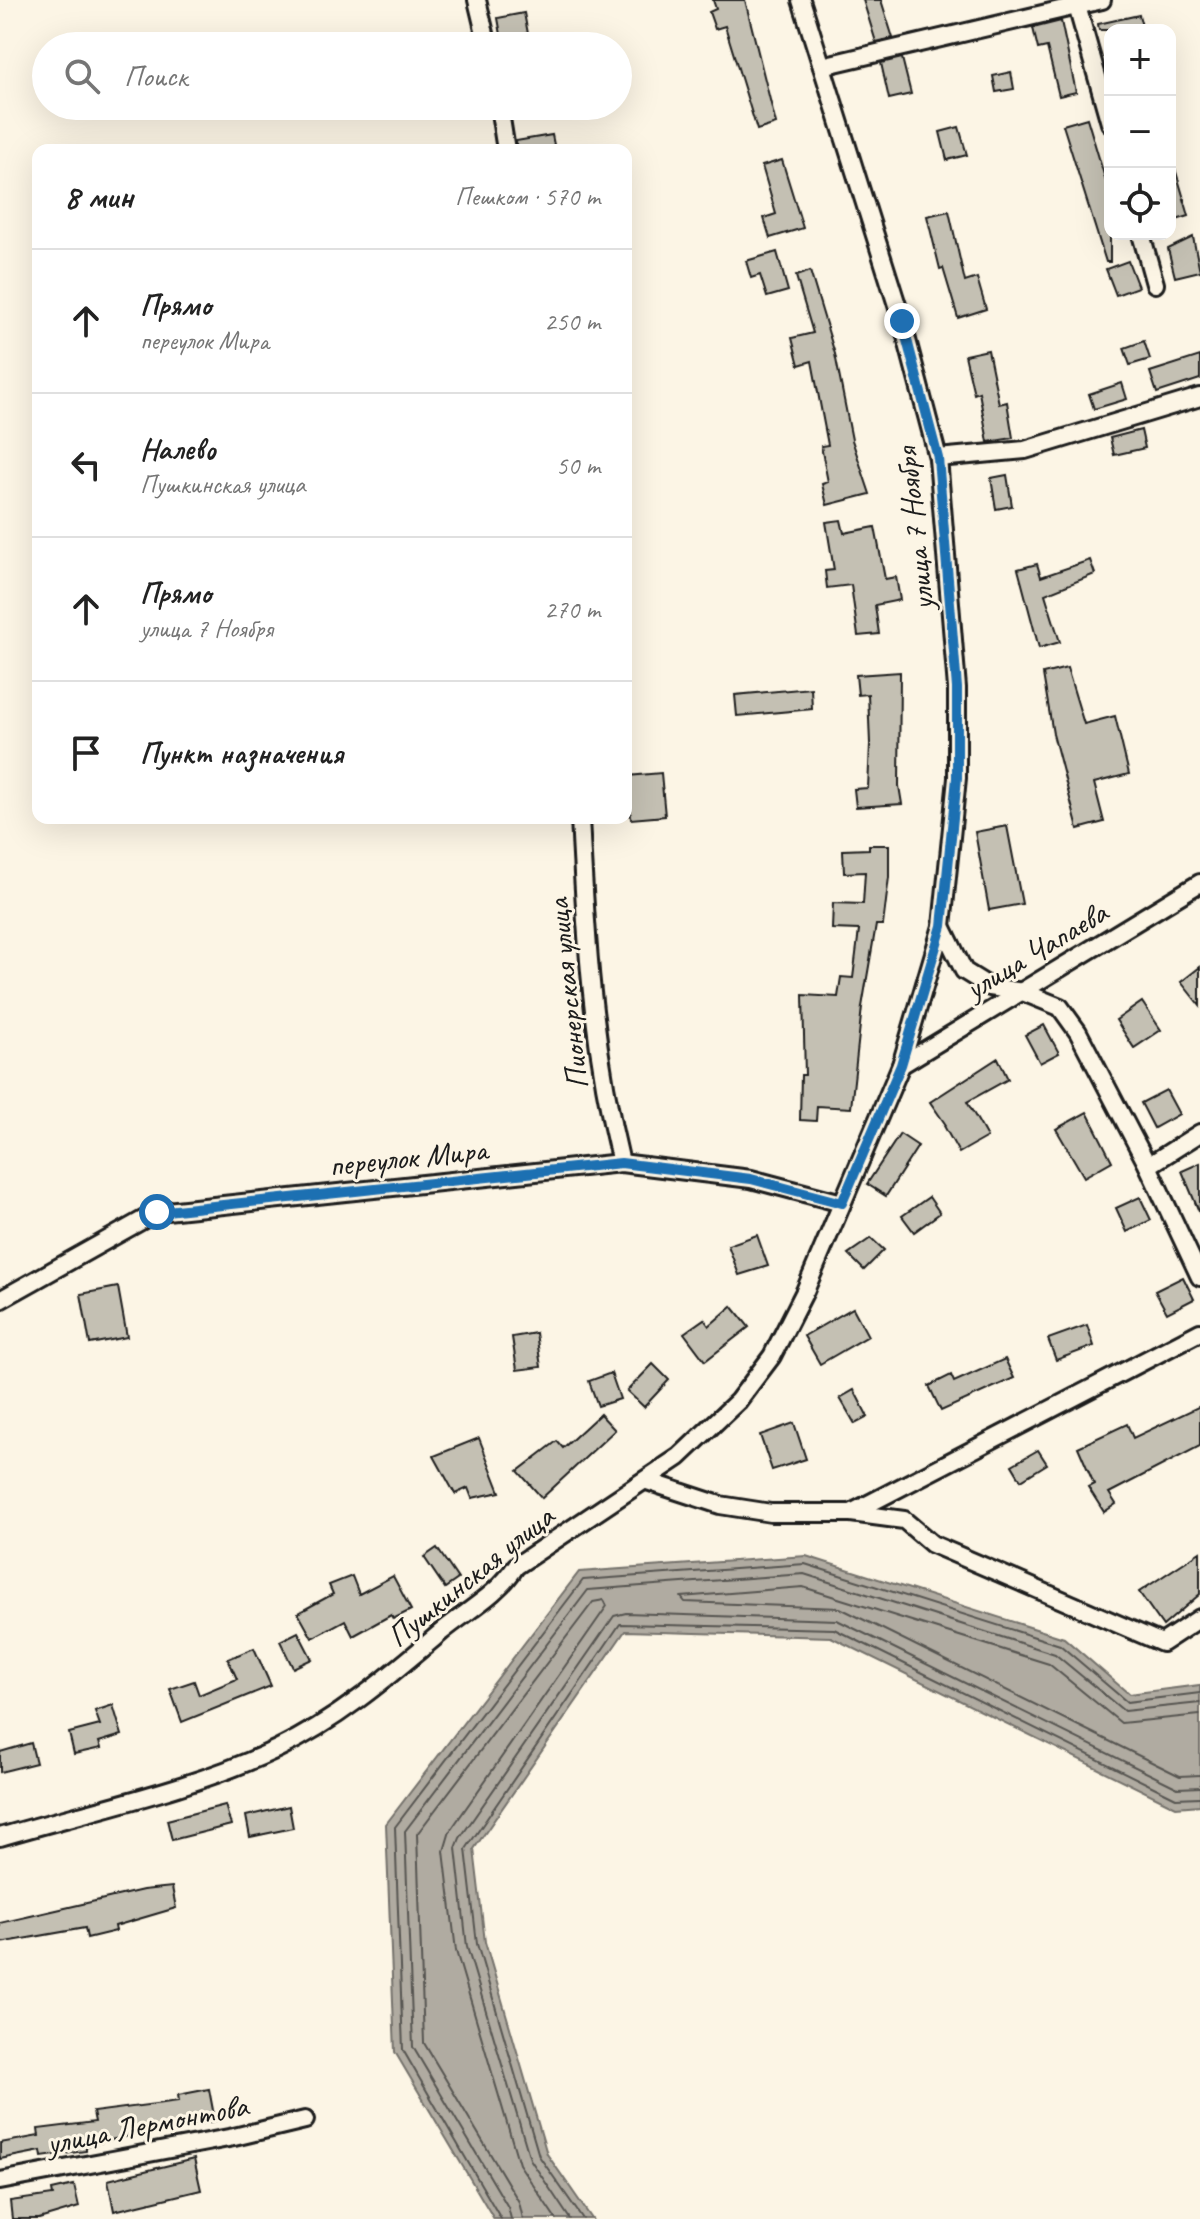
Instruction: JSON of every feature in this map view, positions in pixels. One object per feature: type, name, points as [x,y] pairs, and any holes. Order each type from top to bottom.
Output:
[{"type":"street","points":[[477,0],[485,32]]},
{"type":"street","name":"улица 7 Ноября","points":[[801,0],[902,321],[938,458],[957,688],[957,778],[942,926],[901,1065]]},
{"type":"street","points":[[822,66],[1102,0]]},
{"type":"street","points":[[1077,6],[1104,102]]},
{"type":"street","points":[[501,120],[505,144]]},
{"type":"street","points":[[1143,240],[1155,284]]},
{"type":"street","points":[[938,458],[1025,450],[1200,397]]},
{"type":"street","name":"Пионерская улица","points":[[580,824],[588,981],[604,1093],[621,1163]]},
{"type":"street","name":"улица Чапаева","points":[[901,1065],[1200,883]]},
{"type":"street","points":[[942,926],[964,971],[990,987],[1023,992],[1060,1007],[1078,1032],[1148,1166],[1200,1277]]},
{"type":"street","name":"Пушкинская улица","points":[[0,1837],[173,1787],[278,1749],[368,1694],[443,1631],[504,1586],[516,1566],[647,1481],[738,1401],[772,1356],[805,1291],[901,1065]]},
{"type":"street","points":[[1148,1166],[1200,1133]]},
{"type":"street","name":"переулок Мира","points":[[0,1300],[157,1212],[621,1163],[751,1179],[842,1203]]},
{"type":"street","points":[[851,1513],[1200,1332]]},
{"type":"street","points":[[647,1481],[732,1507],[771,1513],[851,1513],[904,1520],[932,1544],[1162,1643],[1200,1618]]},
{"type":"street","name":"улица Лермонтова","points":[[0,2181],[234,2137],[305,2120]]},
{"type":"water","points":[[806,1556],[1064,1638],[1129,1694],[1200,1685],[1200,1805],[1176,1807],[831,1637],[625,1631],[474,1849],[485,1942],[547,2154],[592,2219],[494,2219],[395,2052],[386,1824],[579,1572]]},
{"type":"building","points":[[713,0],[745,0],[776,124],[757,130],[725,26],[715,29],[709,12],[716,9]]},
{"type":"building","points":[[863,0],[881,0],[893,38],[876,42]]},
{"type":"building","points":[[524,13],[528,32],[500,32],[498,18]]},
{"type":"building","points":[[1139,15],[1141,24],[1104,24],[1104,30],[1099,30],[1098,24]]},
{"type":"building","points":[[1061,21],[1076,92],[1059,96],[1047,47],[1038,49],[1033,28]]},
{"type":"building","points":[[902,58],[911,94],[889,99],[881,63]]},
{"type":"building","points":[[1011,72],[1014,89],[996,92],[993,76]]},
{"type":"building","points":[[1087,118],[1104,175],[1104,240],[1110,240],[1110,262],[1106,262],[1063,125]]},
{"type":"building","points":[[959,127],[967,155],[947,160],[940,132]]},
{"type":"building","points":[[552,135],[554,144],[516,144],[516,141]]},
{"type":"building","points":[[782,160],[803,228],[770,238],[764,218],[776,214],[762,166]]},
{"type":"building","points":[[1176,172],[1189,216],[1176,220]]},
{"type":"building","points":[[949,211],[965,282],[977,278],[986,309],[958,318],[943,268],[940,269],[927,216]]},
{"type":"building","points":[[1193,237],[1200,271],[1175,277],[1168,249]]},
{"type":"building","points":[[777,252],[788,291],[767,297],[760,275],[751,278],[746,261]]},
{"type":"building","points":[[1128,261],[1138,287],[1116,295],[1106,269]]},
{"type":"building","points":[[810,271],[835,354],[852,440],[870,494],[827,505],[822,484],[828,482],[821,446],[828,445],[812,361],[799,365],[792,338],[813,333],[796,276]]},
{"type":"building","points":[[1144,341],[1150,359],[1130,365],[1124,348]]},
{"type":"building","points":[[988,350],[999,404],[1007,402],[1013,438],[988,442],[979,392],[974,394],[965,355]]},
{"type":"building","points":[[1200,356],[1200,379],[1157,393],[1150,372]]},
{"type":"building","points":[[1122,383],[1127,399],[1094,409],[1089,394]]},
{"type":"building","points":[[1141,430],[1145,448],[1114,455],[1110,438]]},
{"type":"building","points":[[1007,475],[1012,506],[996,509],[991,478]]},
{"type":"building","points":[[841,520],[844,533],[875,527],[885,579],[896,577],[900,600],[875,605],[879,634],[858,636],[851,585],[827,588],[825,571],[834,570],[826,522]]},
{"type":"building","points":[[1090,560],[1095,574],[1045,594],[1060,642],[1039,648],[1018,569],[1037,564],[1041,577]]},
{"type":"building","points":[[1067,668],[1084,724],[1115,716],[1129,774],[1094,783],[1104,822],[1078,829],[1053,734],[1043,674]]},
{"type":"building","points":[[900,672],[899,786],[902,804],[856,807],[854,789],[868,788],[870,744],[868,694],[858,695],[856,675]]},
{"type":"building","points":[[811,688],[812,709],[737,716],[735,695]]},
{"type":"building","points":[[661,773],[665,816],[632,819],[632,776]]},
{"type":"building","points":[[1007,826],[1022,904],[989,910],[975,832]]},
{"type":"building","points":[[869,845],[889,845],[889,877],[883,925],[876,925],[862,1007],[851,1108],[817,1106],[816,1121],[800,1120],[801,1075],[805,1075],[803,995],[838,997],[841,977],[853,978],[859,930],[832,929],[833,903],[863,904],[865,872],[844,873],[843,850],[869,849]]},
{"type":"building","points":[[1200,967],[1200,1006],[1181,982]]},
{"type":"building","points":[[1142,1002],[1161,1030],[1134,1048],[1116,1020]]},
{"type":"building","points":[[1044,1025],[1059,1053],[1040,1063],[1025,1035]]},
{"type":"building","points":[[998,1058],[1008,1079],[967,1102],[987,1137],[959,1153],[946,1125],[930,1102]]},
{"type":"building","points":[[1166,1090],[1179,1114],[1154,1128],[1141,1103]]},
{"type":"building","points":[[1087,1112],[1112,1161],[1084,1177],[1056,1129]]},
{"type":"building","points":[[900,1134],[918,1146],[886,1196],[867,1184]]},
{"type":"building","points":[[1200,1163],[1200,1214],[1182,1171]]},
{"type":"building","points":[[929,1197],[940,1213],[914,1232],[902,1216]]},
{"type":"building","points":[[1140,1197],[1151,1220],[1127,1232],[1116,1208]]},
{"type":"building","points":[[757,1235],[768,1266],[739,1275],[728,1245]]},
{"type":"building","points":[[871,1238],[884,1250],[864,1270],[848,1254]]},
{"type":"building","points":[[1183,1277],[1194,1299],[1167,1313],[1155,1291]]},
{"type":"building","points":[[118,1287],[127,1337],[90,1344],[81,1294]]},
{"type":"building","points":[[732,1306],[749,1327],[705,1361],[684,1333],[704,1319],[709,1326]]},
{"type":"building","points":[[853,1308],[868,1336],[820,1364],[804,1336]]},
{"type":"building","points":[[1087,1325],[1094,1346],[1056,1360],[1048,1339]]},
{"type":"building","points":[[536,1333],[541,1367],[517,1370],[512,1337]]},
{"type":"building","points":[[1005,1359],[1014,1378],[941,1411],[929,1386],[951,1375],[954,1382]]},
{"type":"building","points":[[653,1364],[669,1380],[644,1407],[627,1391]]},
{"type":"building","points":[[611,1373],[620,1399],[598,1406],[589,1381]]},
{"type":"building","points":[[854,1390],[868,1417],[855,1424],[840,1398]]},
{"type":"building","points":[[1200,1406],[1200,1446],[1109,1493],[1116,1504],[1104,1512],[1088,1487],[1094,1484],[1078,1447],[1127,1424],[1133,1438]]},
{"type":"building","points":[[600,1414],[615,1430],[542,1498],[518,1471],[557,1441],[563,1448]]},
{"type":"building","points":[[794,1423],[806,1459],[772,1470],[760,1435]]},
{"type":"building","points":[[479,1438],[500,1492],[472,1498],[468,1488],[455,1494],[434,1456]]},
{"type":"building","points":[[1038,1450],[1047,1464],[1021,1480],[1012,1465]]},
{"type":"building","points":[[437,1548],[458,1579],[445,1588],[424,1557]]},
{"type":"building","points":[[1200,1552],[1200,1594],[1163,1626],[1139,1592]]},
{"type":"building","points":[[352,1576],[359,1594],[393,1576],[411,1610],[393,1619],[391,1615],[353,1636],[345,1620],[312,1638],[298,1613],[333,1594],[329,1585]]},
{"type":"building","points":[[298,1632],[312,1659],[293,1668],[280,1641]]},
{"type":"building","points":[[254,1648],[271,1686],[182,1722],[170,1689],[194,1681],[199,1695],[237,1679],[228,1659]]},
{"type":"building","points":[[113,1705],[122,1735],[99,1742],[101,1748],[74,1754],[69,1733],[100,1725],[95,1711]]},
{"type":"building","points":[[31,1743],[36,1763],[0,1772],[0,1752]]},
{"type":"building","points":[[225,1805],[231,1825],[172,1840],[167,1820]]},
{"type":"building","points":[[289,1806],[293,1828],[250,1837],[246,1816]]},
{"type":"building","points":[[172,1887],[176,1908],[115,1926],[116,1931],[87,1938],[85,1928],[0,1943],[0,1923],[143,1890]]},
{"type":"building","points":[[209,2089],[215,2121],[119,2138],[86,2146],[86,2151],[42,2157],[41,2151],[0,2159],[0,2143],[39,2136],[38,2129],[95,2122],[93,2112],[179,2101],[178,2095]]},
{"type":"building","points":[[194,2159],[201,2190],[114,2211],[108,2180]]},
{"type":"building","points":[[74,2185],[79,2207],[39,2219],[12,2219],[10,2201],[53,2195],[52,2190]]},
{"type":"route","points":[[157,1212],[621,1163],[751,1179],[842,1203],[901,1065],[942,926],[949,891],[957,778],[957,688],[938,458],[902,321]]}]
